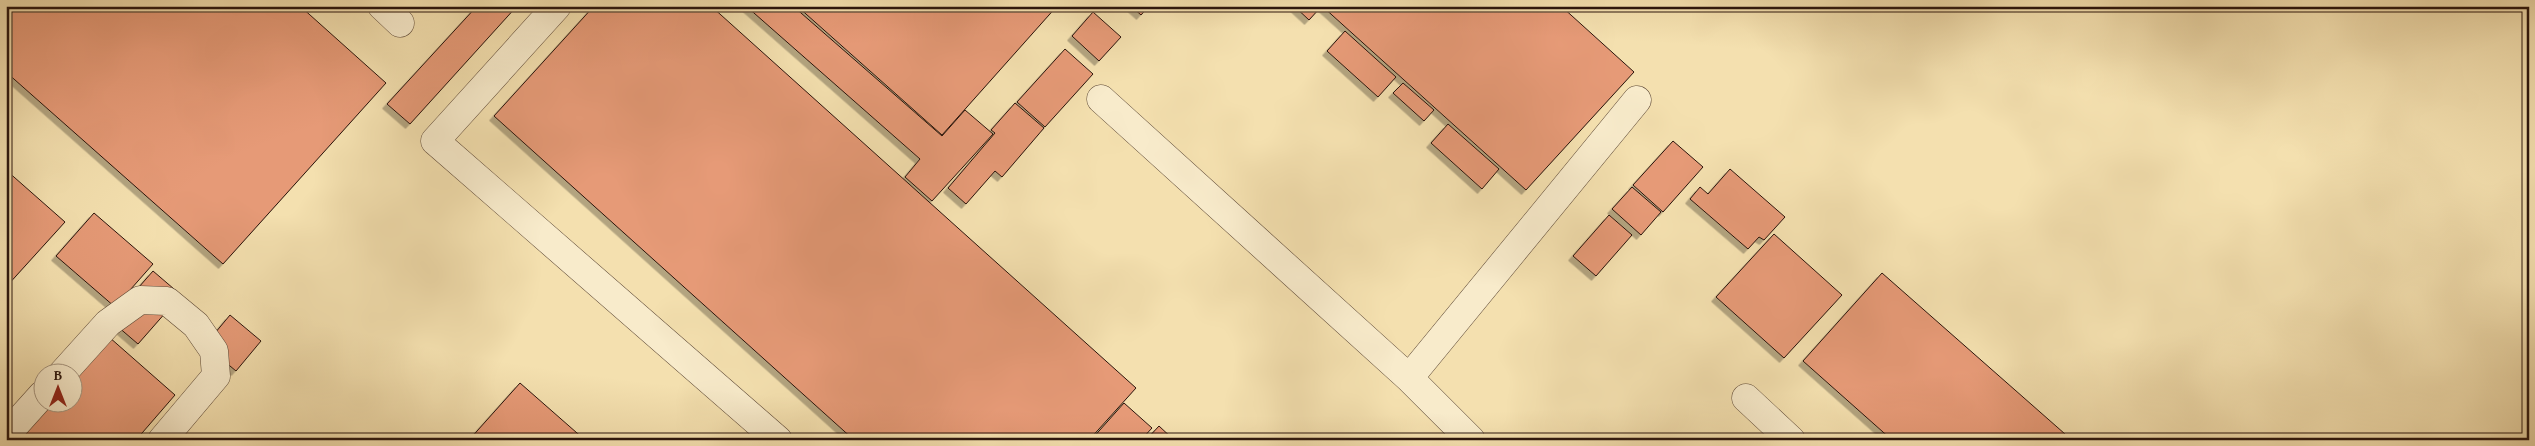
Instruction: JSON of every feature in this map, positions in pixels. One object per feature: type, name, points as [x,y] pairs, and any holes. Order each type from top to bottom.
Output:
[{"type":"lane","points":[[556,6],[435,141],[778,440]]},
{"type":"lane","points":[[1101,99],[1409,378],[1471,440]]},
{"type":"lane","points":[[1409,378],[1637,100]]},
{"type":"lane","points":[[71,364],[108,323],[140,300],[167,301],[196,324],[214,351],[216,376],[162,440]]},
{"type":"lane","points":[[1746,398],[1791,440]]},
{"type":"lane","points":[[6,435],[32,406]]},
{"type":"building","points":[[6,6],[300,6],[386,83],[223,264],[6,72]]},
{"type":"building","points":[[477,6],[517,6],[410,124],[387,104]]},
{"type":"building","points":[[594,6],[711,6],[1136,388],[1089,440],[854,440],[494,116]]},
{"type":"building","points":[[746,6],[793,6],[942,136],[965,110],[993,134],[932,201],[905,177],[920,159]]},
{"type":"building","points":[[797,6],[1057,6],[942,135]]},
{"type":"building","points":[[1131,6],[1149,6],[1141,15]]},
{"type":"building","points":[[1294,6],[1319,6],[1320,8],[1309,20]]},
{"type":"building","points":[[1322,6],[1561,6],[1634,72],[1526,190]]},
{"type":"building","points":[[1093,12],[1121,37],[1099,61],[1072,36]]},
{"type":"building","points":[[1345,31],[1396,77],[1378,97],[1327,51]]},
{"type":"building","points":[[1065,49],[1093,74],[1045,127],[1017,102]]},
{"type":"building","points":[[1403,83],[1434,110],[1424,121],[1393,93]]},
{"type":"building","points":[[1015,103],[1044,128],[1002,177],[995,171],[966,204],[948,188],[995,133],[991,130]]},
{"type":"building","points":[[1448,124],[1499,169],[1482,189],[1431,143]]},
{"type":"building","points":[[1673,141],[1703,167],[1663,212],[1633,185]]},
{"type":"building","points":[[1730,169],[1785,217],[1764,240],[1759,237],[1748,249],[1690,199],[1700,187],[1708,194]]},
{"type":"building","points":[[6,170],[65,222],[6,287]]},
{"type":"building","points":[[1632,187],[1661,212],[1641,235],[1612,209]]},
{"type":"building","points":[[94,213],[153,264],[115,307],[56,256]]},
{"type":"building","points":[[1609,215],[1632,235],[1596,276],[1573,256]]},
{"type":"building","points":[[1774,234],[1842,295],[1784,358],[1716,297]]},
{"type":"building","points":[[153,271],[181,295],[138,344],[110,320]]},
{"type":"building","points":[[1882,273],[2065,434],[2061,440],[1892,440],[1803,361]]},
{"type":"building","points":[[230,315],[261,341],[236,371],[205,345]]},
{"type":"building","points":[[109,337],[175,395],[136,440],[20,440],[43,414],[82,414],[82,368]]},
{"type":"building","points":[[520,383],[585,440],[469,440]]},
{"type":"building","points":[[1124,403],[1152,428],[1141,440],[1091,440]]},
{"type":"building","points":[[1159,426],[1174,440],[1146,440]]}]
